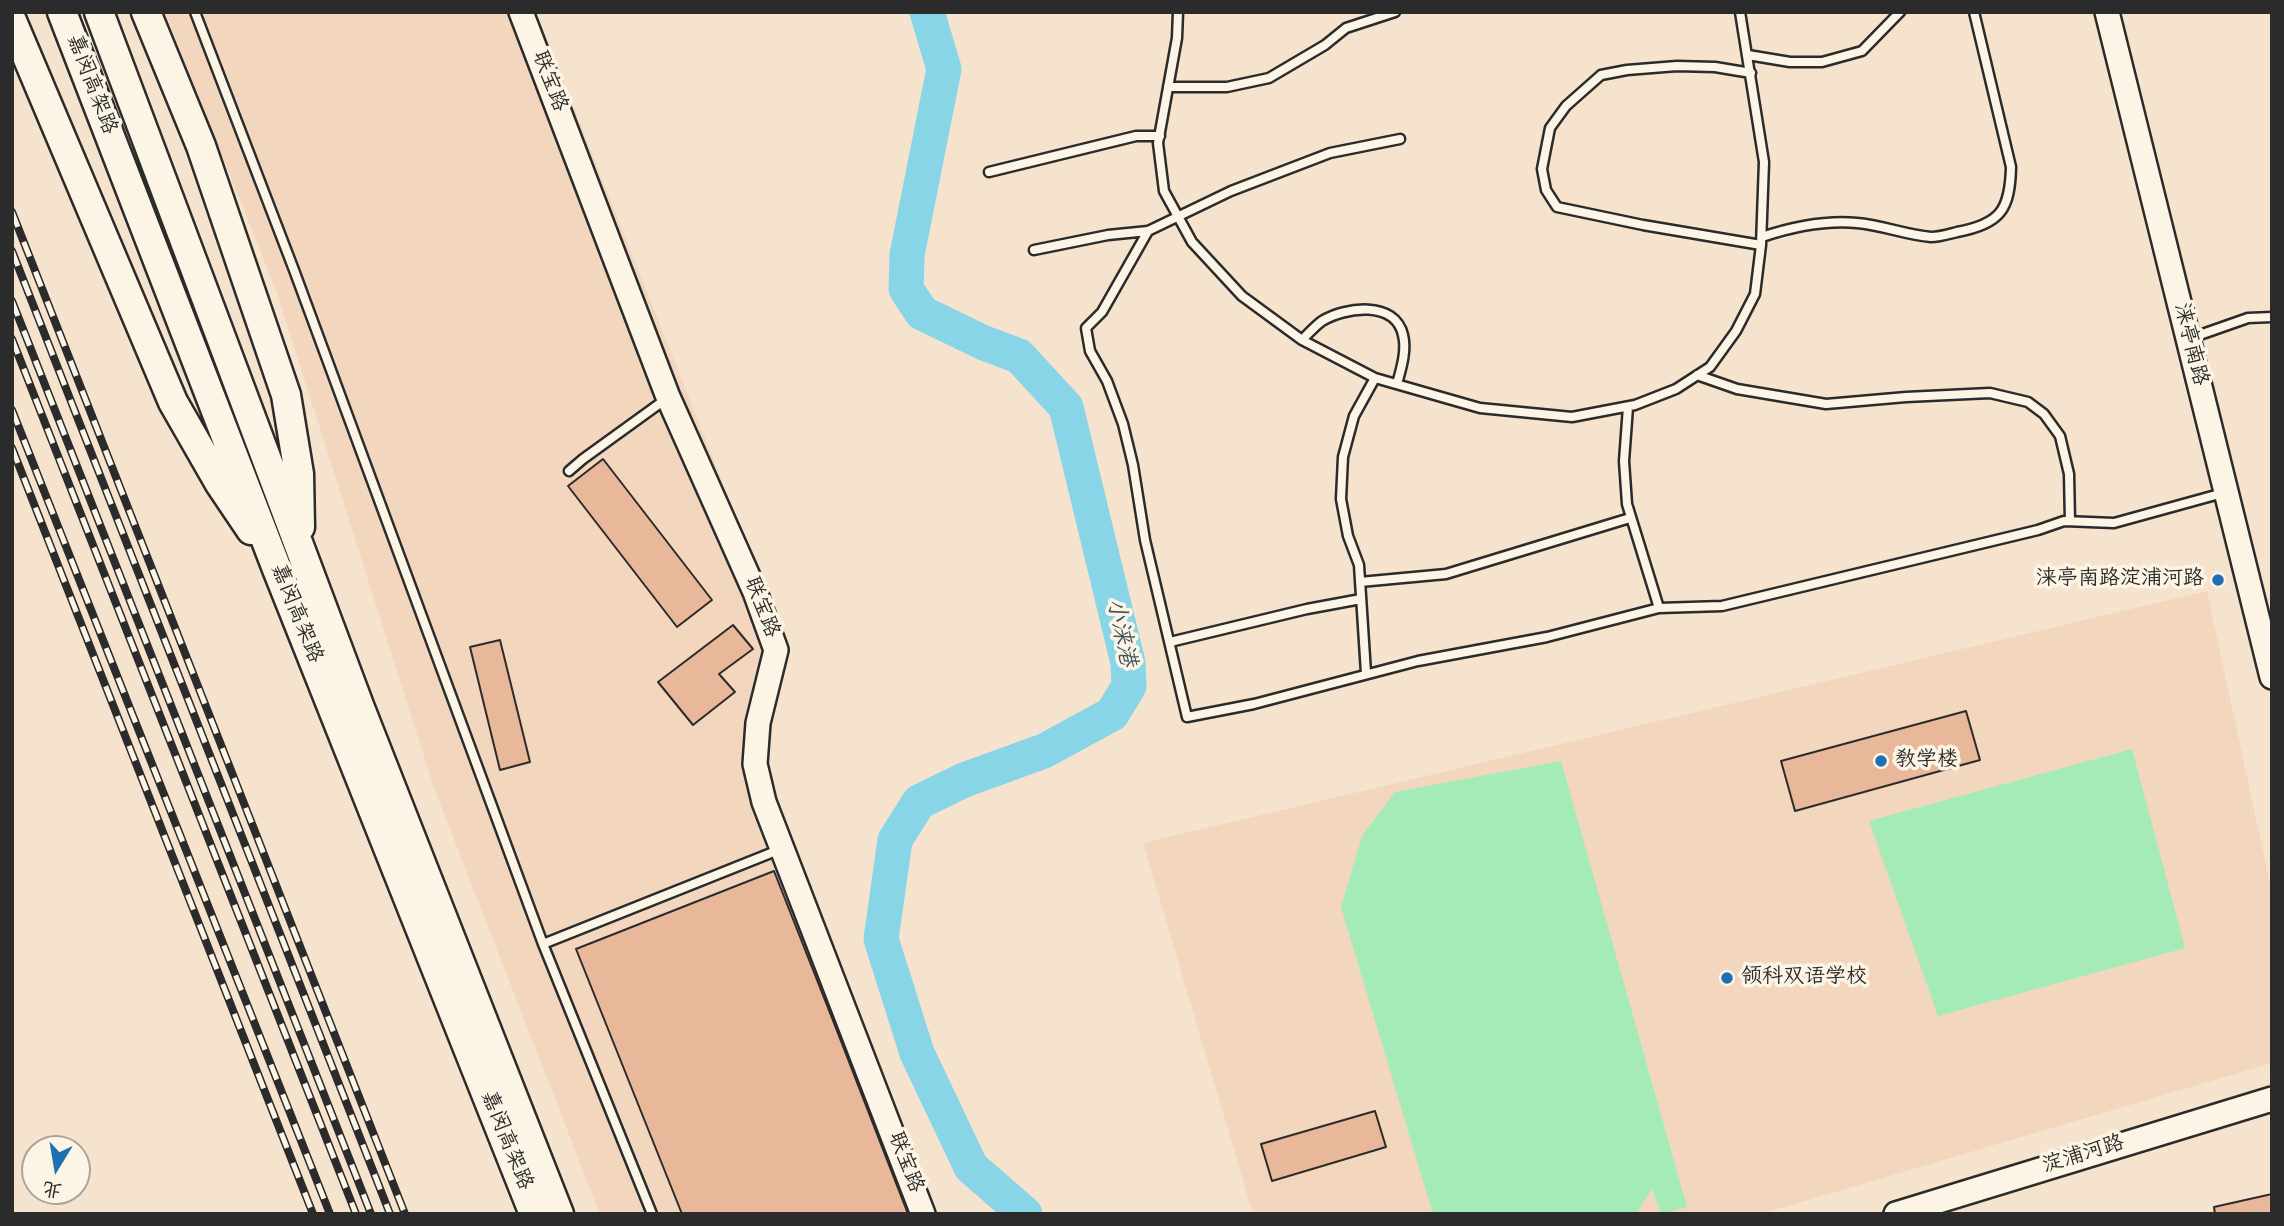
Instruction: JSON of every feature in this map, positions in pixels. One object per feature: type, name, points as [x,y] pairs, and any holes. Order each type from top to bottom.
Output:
[{"type":"highway","name":"嘉闵高架路","points":[[62,12],[277,569],[534,1214]]},
{"type":"highway","name":"嘉闵高架路","points":[[99,12],[360,708],[559,1214]]},
{"type":"highway","points":[[146,12],[201,146],[286,395],[299,474],[301,551]]},
{"type":"highway","points":[[12,21],[173,402],[220,484],[277,569]]},
{"type":"street","name":"联宝路","points":[[521,12],[668,397],[755,592],[776,650],[758,723],[755,764],[764,802],[923,1214]]},
{"type":"street","name":"涞亭南路","points":[[2107,12],[2272,677]]},
{"type":"street","name":"淀浦河路","points":[[1896,1214],[2272,1099]]},
{"type":"lane","points":[[195,12],[294,270],[542,944],[652,1214]]},
{"type":"lane","points":[[1178,12],[1177,38],[1158,144],[1164,191],[1192,242],[1242,296],[1302,340],[1375,378],[1480,408],[1572,417],[1628,407],[1676,389],[1698,376],[1710,367],[1736,331],[1755,294],[1762,241],[1764,162],[1740,12]]},
{"type":"lane","points":[[1168,87],[1227,87],[1269,78],[1325,46],[1346,29],[1371,18],[1395,12]]},
{"type":"lane","points":[[1748,55],[1790,62],[1822,62],[1862,51],[1900,12]]},
{"type":"lane","points":[[1751,73],[1716,67],[1677,66],[1601,75],[1566,106],[1550,128],[1542,169],[1546,190],[1557,207],[1762,241],[1793,227],[1855,223],[1933,237],[1970,230],[1993,221],[2006,204],[2010,191],[2011,167],[1974,12]]},
{"type":"lane","points":[[989,172],[1136,136],[1160,136]]},
{"type":"lane","points":[[1034,250],[1108,235],[1148,231],[1231,191],[1330,153],[1399,139]]},
{"type":"lane","points":[[1148,231],[1102,312],[1086,328],[1090,351],[1107,381],[1123,424],[1133,465],[1145,540],[1186,717],[1254,704],[1418,661],[1546,637],[1658,608],[1722,606],[2070,521],[2114,523],[2226,492]]},
{"type":"lane","points":[[1302,340],[1322,321],[1346,311],[1373,309],[1393,318],[1403,334],[1403,358],[1397,384]]},
{"type":"lane","points":[[2188,339],[2248,318],[2272,317]]},
{"type":"lane","points":[[1698,376],[1737,389],[1826,404],[1990,393],[2028,402],[2044,414],[2060,436],[2069,474],[2070,521]]},
{"type":"lane","points":[[1366,673],[1359,565],[1348,536],[1341,499],[1343,457],[1354,416],[1375,378]]},
{"type":"lane","points":[[569,471],[668,397]]},
{"type":"lane","points":[[1628,407],[1624,461],[1627,504],[1658,608]]},
{"type":"lane","points":[[1360,582],[1446,574],[1630,518]]},
{"type":"lane","points":[[1170,642],[1361,599]]},
{"type":"lane","points":[[542,944],[781,849]]},
{"type":"shaded area","points":[[165,12],[536,12],[789,650],[770,730],[768,764],[779,816],[931,1214],[600,1214],[434,788],[277,293]]},
{"type":"shaded area","name":"领科双语学校","points":[[2207,591],[2272,893],[2272,1063],[1761,1214],[1253,1214],[1143,843]]},
{"type":"green space","points":[[2132,749],[2185,948],[1938,1016],[1869,821]]},
{"type":"green space","points":[[1561,761],[1687,1207],[1661,1214],[1652,1189],[1636,1214],[1433,1214],[1341,907],[1362,836],[1395,792]]},
{"type":"building","points":[[603,459],[712,600],[677,627],[568,486]]},
{"type":"building","points":[[733,625],[753,649],[719,674],[735,692],[693,725],[658,682]]},
{"type":"building","points":[[500,640],[530,762],[500,770],[470,647]]},
{"type":"building","name":"教学楼","points":[[1966,711],[1980,760],[1795,811],[1781,761]]},
{"type":"building","points":[[774,871],[908,1214],[682,1214],[576,949]]},
{"type":"building","points":[[1375,1111],[1386,1147],[1272,1181],[1261,1144]]},
{"type":"building","points":[[2272,1194],[2272,1214],[2215,1214],[2214,1207]]},
{"type":"waterway","name":"小涞港","points":[[927,12],[944,69],[907,255],[906,289],[922,313],[984,343],[1019,356],[1066,407],[1128,663],[1129,686],[1112,714],[1044,751],[964,780],[919,802],[895,840],[881,939],[917,1053],[971,1167],[1025,1214]]},
{"type":"railway","points":[[12,212],[405,1214]]},
{"type":"railway","points":[[12,251],[390,1214]]},
{"type":"railway","points":[[12,301],[371,1214]]},
{"type":"railway","points":[[12,339],[356,1214]]},
{"type":"railway","points":[[12,410],[330,1214]]},
{"type":"railway","points":[[12,448],[313,1214]]},
{"type":"place","name":"涞亭南路淀浦河路","points":[[2218,580]]},
{"type":"place","name":"教学楼","points":[[1881,761]]},
{"type":"place","name":"领科双语学校","points":[[1727,978]]}]
